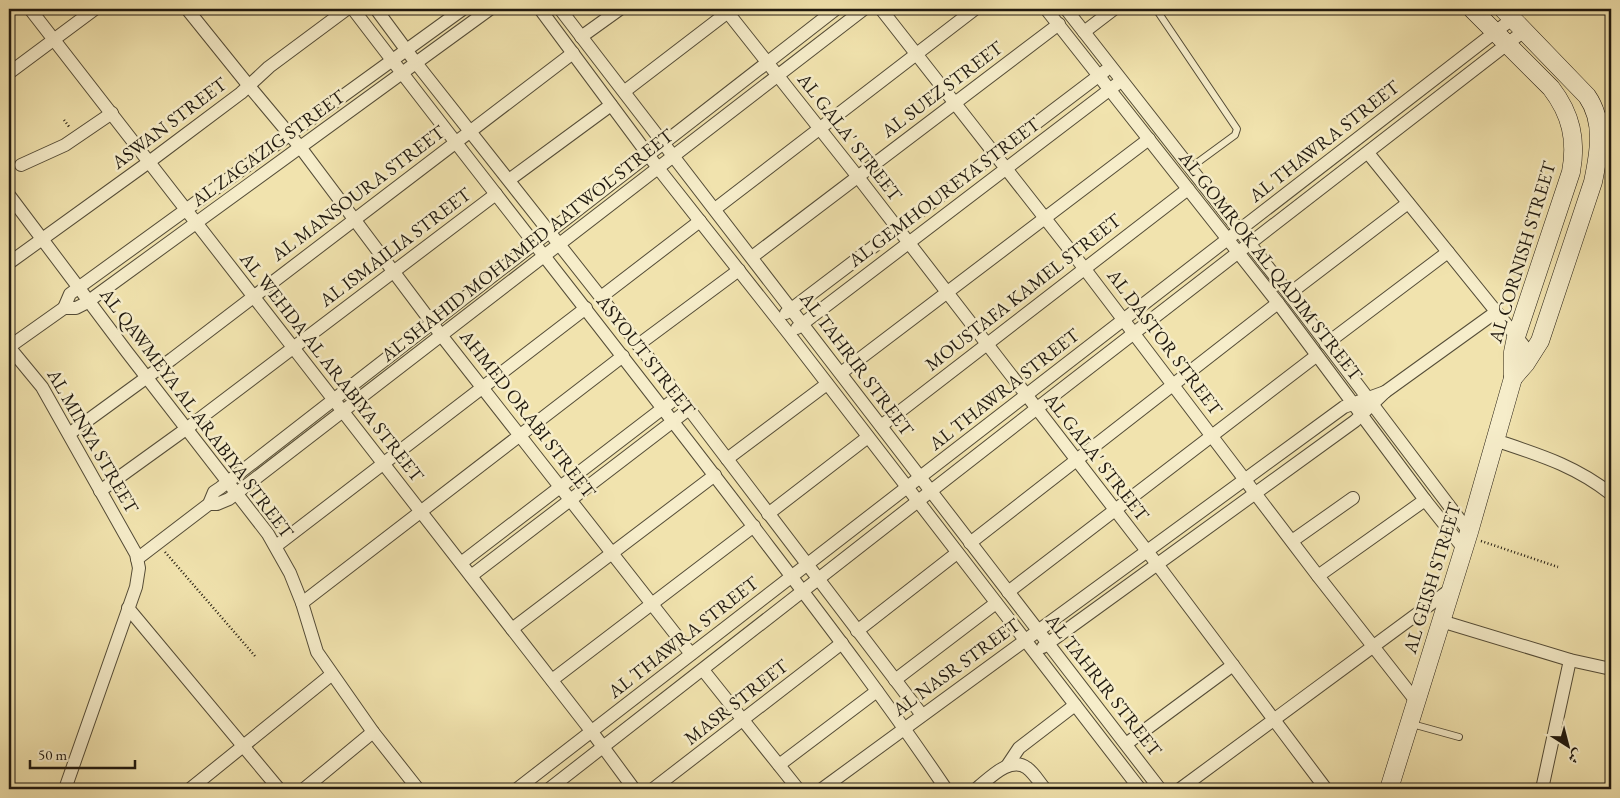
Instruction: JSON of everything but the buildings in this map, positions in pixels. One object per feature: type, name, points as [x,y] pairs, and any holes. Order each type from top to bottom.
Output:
[{"type":"main road","name":"AL CORNISH STREET","points":[[1472,9],[1558,98],[1570,121],[1574,144],[1571,172],[1512,352],[1513,378]]},
{"type":"main road","name":"AL CORNISH STREET","points":[[1513,20],[1587,96],[1596,111],[1599,126],[1593,182],[1540,340],[1532,356],[1513,378]]},
{"type":"main road","name":"AL GEISH STREET","points":[[1389,789],[1452,589],[1513,378]]},
{"type":"street","name":"AL WEHDA AL ARABIYA STREET","points":[[30,9],[604,747],[634,789]]},
{"type":"street","points":[[9,73],[95,9]]},
{"type":"street","name":"AHMED ORABI STREET","points":[[187,9],[300,148],[441,335],[691,654]]},
{"type":"street","name":"ASWAN STREET","points":[[9,263],[149,162],[249,86],[269,67],[347,9]]},
{"type":"street","name":"ASYOUT STREET","points":[[353,9],[716,475],[905,729],[946,789]]},
{"type":"street","name":"ASYOUT STREET","points":[[376,9],[416,63],[689,409],[817,580],[922,715]]},
{"type":"street","name":"AL ZAGAZIG STREET","points":[[64,308],[67,298],[78,288],[463,9]]},
{"type":"street","name":"AL ZAGAZIG STREET","points":[[9,347],[64,308],[76,308],[88,301],[490,9]]},
{"type":"street","name":"AL TAHRIR STREET","points":[[540,9],[658,168],[789,334],[1140,789]]},
{"type":"street","name":"AL TAHRIR STREET","points":[[560,9],[625,91],[1160,789]]},
{"type":"street","points":[[581,37],[620,9]]},
{"type":"street","name":"AL SHAHID MOHAMED AATWOL STREET","points":[[137,559],[209,504],[214,492],[836,9]]},
{"type":"street","name":"AL SHAHID MOHAMED AATWOL STREET","points":[[209,504],[223,502],[236,493],[864,9]]},
{"type":"street","name":"AL DASTOR STREET","points":[[881,9],[1135,333],[1318,576],[1416,700]]},
{"type":"street","points":[[715,209],[975,9]]},
{"type":"street","name":"AL GOMROK AL QADIM STREET","points":[[1046,9],[1100,75],[1278,303],[1425,500],[1467,539]]},
{"type":"street","name":"AL GOMROK AL QADIM STREET","points":[[1066,9],[1289,294],[1370,401],[1467,539]]},
{"type":"street","points":[[1084,32],[1114,9]]},
{"type":"street","points":[[625,91],[728,10]]},
{"type":"street","name":"AL GALA' STREET","points":[[728,10],[777,76],[858,176],[1157,564],[1324,788]]},
{"type":"street","name":"AL THAWRA STREET","points":[[549,789],[704,670],[930,491],[1368,153],[1501,38],[1513,20]]},
{"type":"street","name":"AL SUEZ STREET","points":[[752,257],[1059,24]]},
{"type":"street","name":"AL THAWRA STREET","points":[[517,789],[1239,230],[1501,38]]},
{"type":"street","name":"AL MANSOURA STREET","points":[[69,434],[147,378],[573,53]]},
{"type":"street","name":"AL GEMHOUREYA STREET","points":[[778,320],[1111,67]]},
{"type":"street","name":"AL GEMHOUREYA STREET","points":[[789,334],[1122,80]]},
{"type":"street","points":[[509,180],[611,105]]},
{"type":"street","name":"AL CORNISH STREET","points":[[1596,111],[1611,131]]},
{"type":"street","points":[[21,165],[38,159],[65,145],[112,113]]},
{"type":"street","points":[[841,373],[1149,139]]},
{"type":"street","points":[[1368,153],[1532,356]]},
{"type":"street","name":"MOUSTAFA KAMEL STREET","points":[[881,426],[1188,189]]},
{"type":"street","name":"AL ISMAILIA STREET","points":[[100,491],[496,194]]},
{"type":"street","name":"AL QAWMEYA AL ARABIYA STREET","points":[[10,199],[257,518],[276,546],[290,573],[302,603],[317,652],[331,675],[411,787]]},
{"type":"street","points":[[1289,294],[1408,203]]},
{"type":"street","points":[[601,297],[700,221]]},
{"type":"street","points":[[1326,344],[1448,252]]},
{"type":"street","points":[[638,345],[739,270]]},
{"type":"street","points":[[970,543],[1278,303]]},
{"type":"street","points":[[276,546],[586,308]]},
{"type":"street","name":"AL NASR STREET","points":[[822,789],[1344,407],[1353,403],[1370,401],[1385,392],[1496,312]]},
{"type":"street","name":"AL MINYA STREET","points":[[9,347],[42,387],[137,559]]},
{"type":"street","points":[[302,603],[623,356]]},
{"type":"street","points":[[1008,592],[1316,356]]},
{"type":"street","points":[[727,459],[827,384]]},
{"type":"street","points":[[461,563],[678,396]]},
{"type":"street","name":"AL NASR STREET","points":[[1035,653],[1362,415],[1370,401]]},
{"type":"street","points":[[471,576],[689,409]]},
{"type":"street","points":[[768,514],[868,437]]},
{"type":"street","points":[[1495,440],[1563,463],[1596,482],[1611,494]]},
{"type":"street","points":[[512,629],[716,475]]},
{"type":"street","points":[[1292,541],[1354,498]]},
{"type":"street","points":[[1318,576],[1425,500]]},
{"type":"street","points":[[552,680],[754,526]]},
{"type":"street","points":[[857,631],[957,553]]},
{"type":"street","points":[[65,789],[138,580],[139,568],[137,559]]},
{"type":"street","points":[[1180,789],[1452,589]]},
{"type":"street","points":[[895,680],[996,603]]},
{"type":"street","points":[[128,608],[279,789]]},
{"type":"street","points":[[1441,621],[1570,660],[1611,669]]},
{"type":"street","name":"MASR STREET","points":[[653,789],[842,643]]},
{"type":"street","points":[[1542,789],[1570,660]]},
{"type":"street","points":[[1126,744],[1233,665]]},
{"type":"street","points":[[704,670],[798,789]]},
{"type":"street","points":[[190,789],[331,675]]},
{"type":"street","points":[[779,765],[877,691]]},
{"type":"street","points":[[1008,766],[1019,748],[1075,705]]},
{"type":"street","points":[[304,789],[373,732]]},
{"type":"street","points":[[976,789],[1013,764],[1024,766],[1045,789]]},
{"type":"lane","points":[[1156,9],[1237,129],[1235,135],[1190,168]]},
{"type":"lane","points":[[1409,723],[1459,737]]},
{"type":"path","points":[[1467,539],[1558,567]]},
{"type":"path","points":[[158,544],[256,656]]}]
